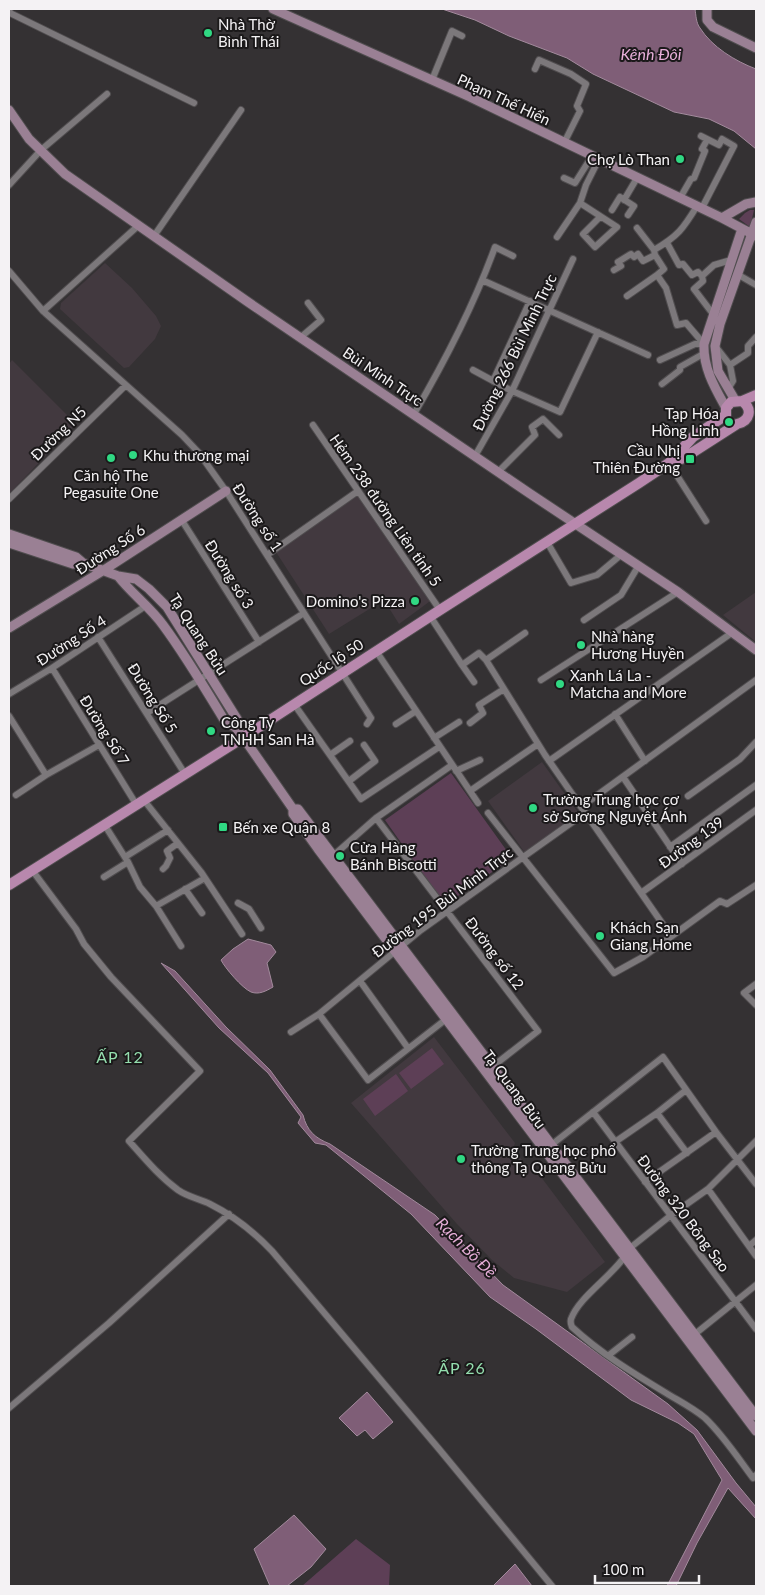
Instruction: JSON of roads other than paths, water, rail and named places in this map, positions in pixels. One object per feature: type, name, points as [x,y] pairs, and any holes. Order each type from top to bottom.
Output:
[{"type":"main road","name":"Phạm Thế Hiển","points":[[273,9],[432,80],[754,235]]},
{"type":"main road","points":[[707,9],[707,20],[713,27],[756,48]]},
{"type":"main road","name":"Bùi Minh Trực","points":[[9,110],[29,139],[66,174],[498,472],[639,565],[756,650]]},
{"type":"main road","points":[[722,218],[746,204],[756,202]]},
{"type":"main road","points":[[742,229],[704,349],[710,379],[730,422],[737,424],[746,420],[746,405],[728,389],[718,372],[714,320],[754,235],[756,222]]},
{"type":"main road","name":"Quốc lộ 50","points":[[9,885],[186,774],[669,463],[693,437],[726,411],[731,402],[746,405],[756,395]]},
{"type":"main road","name":"Quốc lộ 50","points":[[669,463],[684,458],[737,424]]},
{"type":"main road","name":"Đường Số 6","points":[[9,628],[104,570],[226,490]]},
{"type":"main road","name":"Tạ Quang Bửu","points":[[9,534],[76,557],[83,563],[118,576],[136,579],[149,588],[167,607],[237,719],[235,727]]},
{"type":"main road","name":"Tạ Quang Bửu","points":[[9,543],[73,564],[83,563]]},
{"type":"main road","name":"Tạ Quang Bửu","points":[[118,576],[130,591],[147,605],[163,625],[226,723],[235,727],[243,737],[318,849],[492,1067],[548,1147]]},
{"type":"main road","name":"Tạ Quang Bửu","points":[[292,809],[298,808],[334,855],[445,1020],[548,1147],[628,1252],[756,1431]]},
{"type":"main road","name":"Tạ Quang Bửu","points":[[628,1252],[695,1334],[756,1416]]},
{"type":"street","points":[[9,9],[10,13],[194,103]]},
{"type":"street","points":[[432,80],[452,31],[462,36]]},
{"type":"street","points":[[535,69],[539,60],[571,74],[586,84],[577,106],[580,111],[564,143]]},
{"type":"street","points":[[9,186],[41,150],[107,94]]},
{"type":"street","points":[[154,236],[241,110]]},
{"type":"street","points":[[614,270],[620,266],[618,262],[631,254],[634,257],[638,254],[643,261],[674,238],[699,207],[734,146],[722,139],[719,145],[704,138],[702,149],[705,151],[694,178],[691,179],[680,198]]},
{"type":"street","points":[[564,178],[576,183],[595,157]]},
{"type":"street","points":[[558,237],[580,203],[595,157]]},
{"type":"street","points":[[624,200],[637,178]]},
{"type":"street","points":[[612,210],[620,198],[634,206],[628,215]]},
{"type":"street","points":[[580,203],[616,227],[595,247],[583,234],[600,217]]},
{"type":"street","points":[[43,311],[139,225]]},
{"type":"street","points":[[627,296],[664,270],[637,228]]},
{"type":"street","points":[[666,243],[679,265],[683,264],[692,275],[698,272],[702,276]]},
{"type":"street","points":[[414,414],[449,352],[495,247],[513,256]]},
{"type":"street","name":"Đường 266 Bùi Minh Trực","points":[[476,456],[512,391],[573,259]]},
{"type":"street","points":[[714,320],[694,289],[703,280],[702,276],[714,265],[731,260]]},
{"type":"street","name":"Đường số 1","points":[[9,271],[43,311],[199,453],[226,490],[371,718],[367,724]]},
{"type":"street","points":[[737,274],[756,285]]},
{"type":"street","points":[[657,275],[666,288],[677,325],[686,324],[704,349]]},
{"type":"street","points":[[482,280],[648,355]]},
{"type":"street","name":"Đường 266 Bùi Minh Trực","points":[[493,381],[530,301]]},
{"type":"street","points":[[301,336],[321,320],[308,303]]},
{"type":"street","points":[[473,370],[512,391],[560,412],[598,332]]},
{"type":"street","points":[[730,365],[748,352],[748,346],[756,337]]},
{"type":"street","points":[[660,360],[695,344],[704,349]]},
{"type":"street","points":[[715,346],[730,365],[733,381],[728,389]]},
{"type":"street","points":[[662,384],[680,370],[680,367],[704,349]]},
{"type":"street","name":"Đường N5","points":[[9,499],[126,385]]},
{"type":"street","points":[[498,472],[535,435],[532,427],[543,419],[559,435]]},
{"type":"street","name":"Hẻm 238 đường Liên tỉnh 5","points":[[313,425],[440,610]]},
{"type":"street","points":[[669,463],[706,521]]},
{"type":"street","points":[[267,555],[358,491]]},
{"type":"street","name":"Đường số 3","points":[[180,519],[259,642]]},
{"type":"street","points":[[547,542],[571,583],[597,575],[622,554]]},
{"type":"street","points":[[584,620],[621,595],[639,565]]},
{"type":"street","points":[[541,680],[678,592]]},
{"type":"street","name":"Đường Số 4","points":[[9,694],[147,605]]},
{"type":"street","points":[[148,713],[304,612]]},
{"type":"street","points":[[430,616],[474,682]]},
{"type":"street","points":[[549,761],[733,632]]},
{"type":"street","points":[[486,660],[525,633]]},
{"type":"street","name":"Đường Số 5","points":[[98,637],[186,774]]},
{"type":"street","points":[[376,651],[478,803]]},
{"type":"street","points":[[462,664],[479,653],[486,660],[549,761],[671,936]]},
{"type":"street","name":"Đường Số 7","points":[[52,668],[100,745],[140,802],[168,830],[205,878],[242,934]]},
{"type":"street","points":[[580,806],[756,680]]},
{"type":"street","points":[[470,723],[484,713],[479,705],[504,689]]},
{"type":"street","points":[[294,704],[362,799],[440,747]]},
{"type":"street","points":[[396,724],[416,711]]},
{"type":"street","points":[[615,714],[644,761]]},
{"type":"street","points":[[9,716],[46,775]]},
{"type":"street","points":[[434,738],[459,722]]},
{"type":"street","points":[[330,756],[350,741]]},
{"type":"street","points":[[688,796],[740,759],[756,742]]},
{"type":"street","points":[[470,791],[538,744]]},
{"type":"street","points":[[16,795],[46,775],[100,745]]},
{"type":"street","points":[[349,781],[376,761],[364,745]]},
{"type":"street","points":[[334,855],[376,818],[454,768],[480,760]]},
{"type":"street","points":[[623,777],[682,864]]},
{"type":"street","points":[[670,847],[756,785]]},
{"type":"street","name":"Đường 139","points":[[641,893],[756,810]]},
{"type":"street","points":[[488,813],[614,973],[642,957],[720,901],[727,904],[756,885]]},
{"type":"street","name":"Đường 195 Bùi Minh Trực","points":[[291,1032],[319,1014],[398,948],[447,911],[585,813]]},
{"type":"street","name":"Đường số 12","points":[[376,818],[538,1031],[492,1067]]},
{"type":"street","points":[[104,824],[127,859],[140,887],[156,906],[180,946]]},
{"type":"street","points":[[104,877],[168,830]]},
{"type":"street","points":[[163,869],[170,858],[167,851],[178,843]]},
{"type":"street","points":[[32,870],[76,929],[84,944],[111,977],[200,1071],[129,1141],[160,1176],[180,1192],[229,1214],[272,1251],[552,1586]]},
{"type":"street","points":[[156,906],[205,878]]},
{"type":"street","points":[[185,889],[202,913]]},
{"type":"street","points":[[238,903],[249,909],[261,928]]},
{"type":"street","points":[[360,981],[408,1048]]},
{"type":"street","points":[[756,984],[744,993],[756,1005]]},
{"type":"street","points":[[319,1014],[368,1080],[445,1020]]},
{"type":"street","points":[[548,1147],[664,1057],[737,1161],[756,1184]]},
{"type":"street","points":[[615,1142],[686,1090]]},
{"type":"street","name":"Đường 320 Bông Sao","points":[[593,1112],[756,1329]]},
{"type":"street","points":[[657,1112],[687,1153]]},
{"type":"street","points":[[645,1182],[716,1132]]},
{"type":"street","points":[[755,1476],[703,1417],[591,1345],[572,1327],[571,1319],[583,1301],[618,1267],[628,1252],[670,1216],[708,1189],[756,1141]]},
{"type":"street","points":[[708,1189],[756,1256]]},
{"type":"street","points":[[9,1408],[105,1327],[229,1214]]},
{"type":"street","points":[[749,1246],[756,1240]]},
{"type":"street","points":[[695,1334],[756,1285]]},
{"type":"street","points":[[609,1355],[632,1337]]},
{"type":"water","name":"Kênh Đôi","points":[[442,9],[695,9],[699,26],[717,47],[732,58],[756,69],[756,149],[734,131],[709,119],[674,112],[593,74],[567,58],[509,36],[475,20]]},
{"type":"water","points":[[248,939],[271,945],[276,952],[267,963],[273,987],[262,992],[254,993],[247,990],[234,978],[221,960]]},
{"type":"water","points":[[161,963],[175,971],[226,1027],[270,1070],[303,1115],[309,1130],[435,1215],[503,1285],[668,1404],[697,1430],[756,1507],[756,1519],[728,1488],[697,1543],[676,1586],[667,1586],[722,1480],[694,1434],[678,1423],[631,1400],[490,1297],[411,1214],[326,1145],[315,1143],[298,1123],[301,1117],[268,1073],[219,1028]]},
{"type":"water","points":[[367,1392],[393,1422],[373,1439],[365,1430],[357,1436],[339,1418]]},
{"type":"water","points":[[294,1515],[326,1549],[311,1567],[287,1586],[270,1586],[254,1549]]},
{"type":"water","points":[[515,1564],[532,1586],[493,1586]]},
{"type":"place","name":"Nhà Thờ Bình Thái","points":[[208,33]]},
{"type":"place","name":"Chợ Lò Than","points":[[680,159]]},
{"type":"place","name":"Tạp Hóa Hồng Linh","points":[[729,422]]},
{"type":"place","name":"Khu thương mại","points":[[133,455]]},
{"type":"place","name":"Căn hộ The Pegasuite One","points":[[111,458]]},
{"type":"place","name":"Cầu Nhị Thiên Đường","points":[[690,459]]},
{"type":"place","name":"Domino's Pizza","points":[[415,601]]},
{"type":"place","name":"Nhà hàng Hương Huyền","points":[[581,645]]},
{"type":"place","name":"Xanh Lá La - Matcha and More","points":[[560,684]]},
{"type":"place","name":"Công Ty TNHH San Hà","points":[[211,731]]},
{"type":"place","name":"Trường Trung học cơ sở Sương Nguyệt Ánh","points":[[533,808]]},
{"type":"place","name":"Bến xe Quận 8","points":[[223,827]]},
{"type":"place","name":"Cửa Hàng Bánh Biscotti","points":[[340,856]]},
{"type":"place","name":"Khách Sạn Giang Home","points":[[600,936]]},
{"type":"place","name":"Trường Trung học phổ thông Tạ Quang Bửu","points":[[461,1159]]},
{"type":"district","name":"ẤP 12","points":[[120,1056]]},
{"type":"district","name":"ẤP 26","points":[[462,1367]]},
{"type":"water label","name":"Rạch Bồ Đề","points":[[467,1247]]}]
